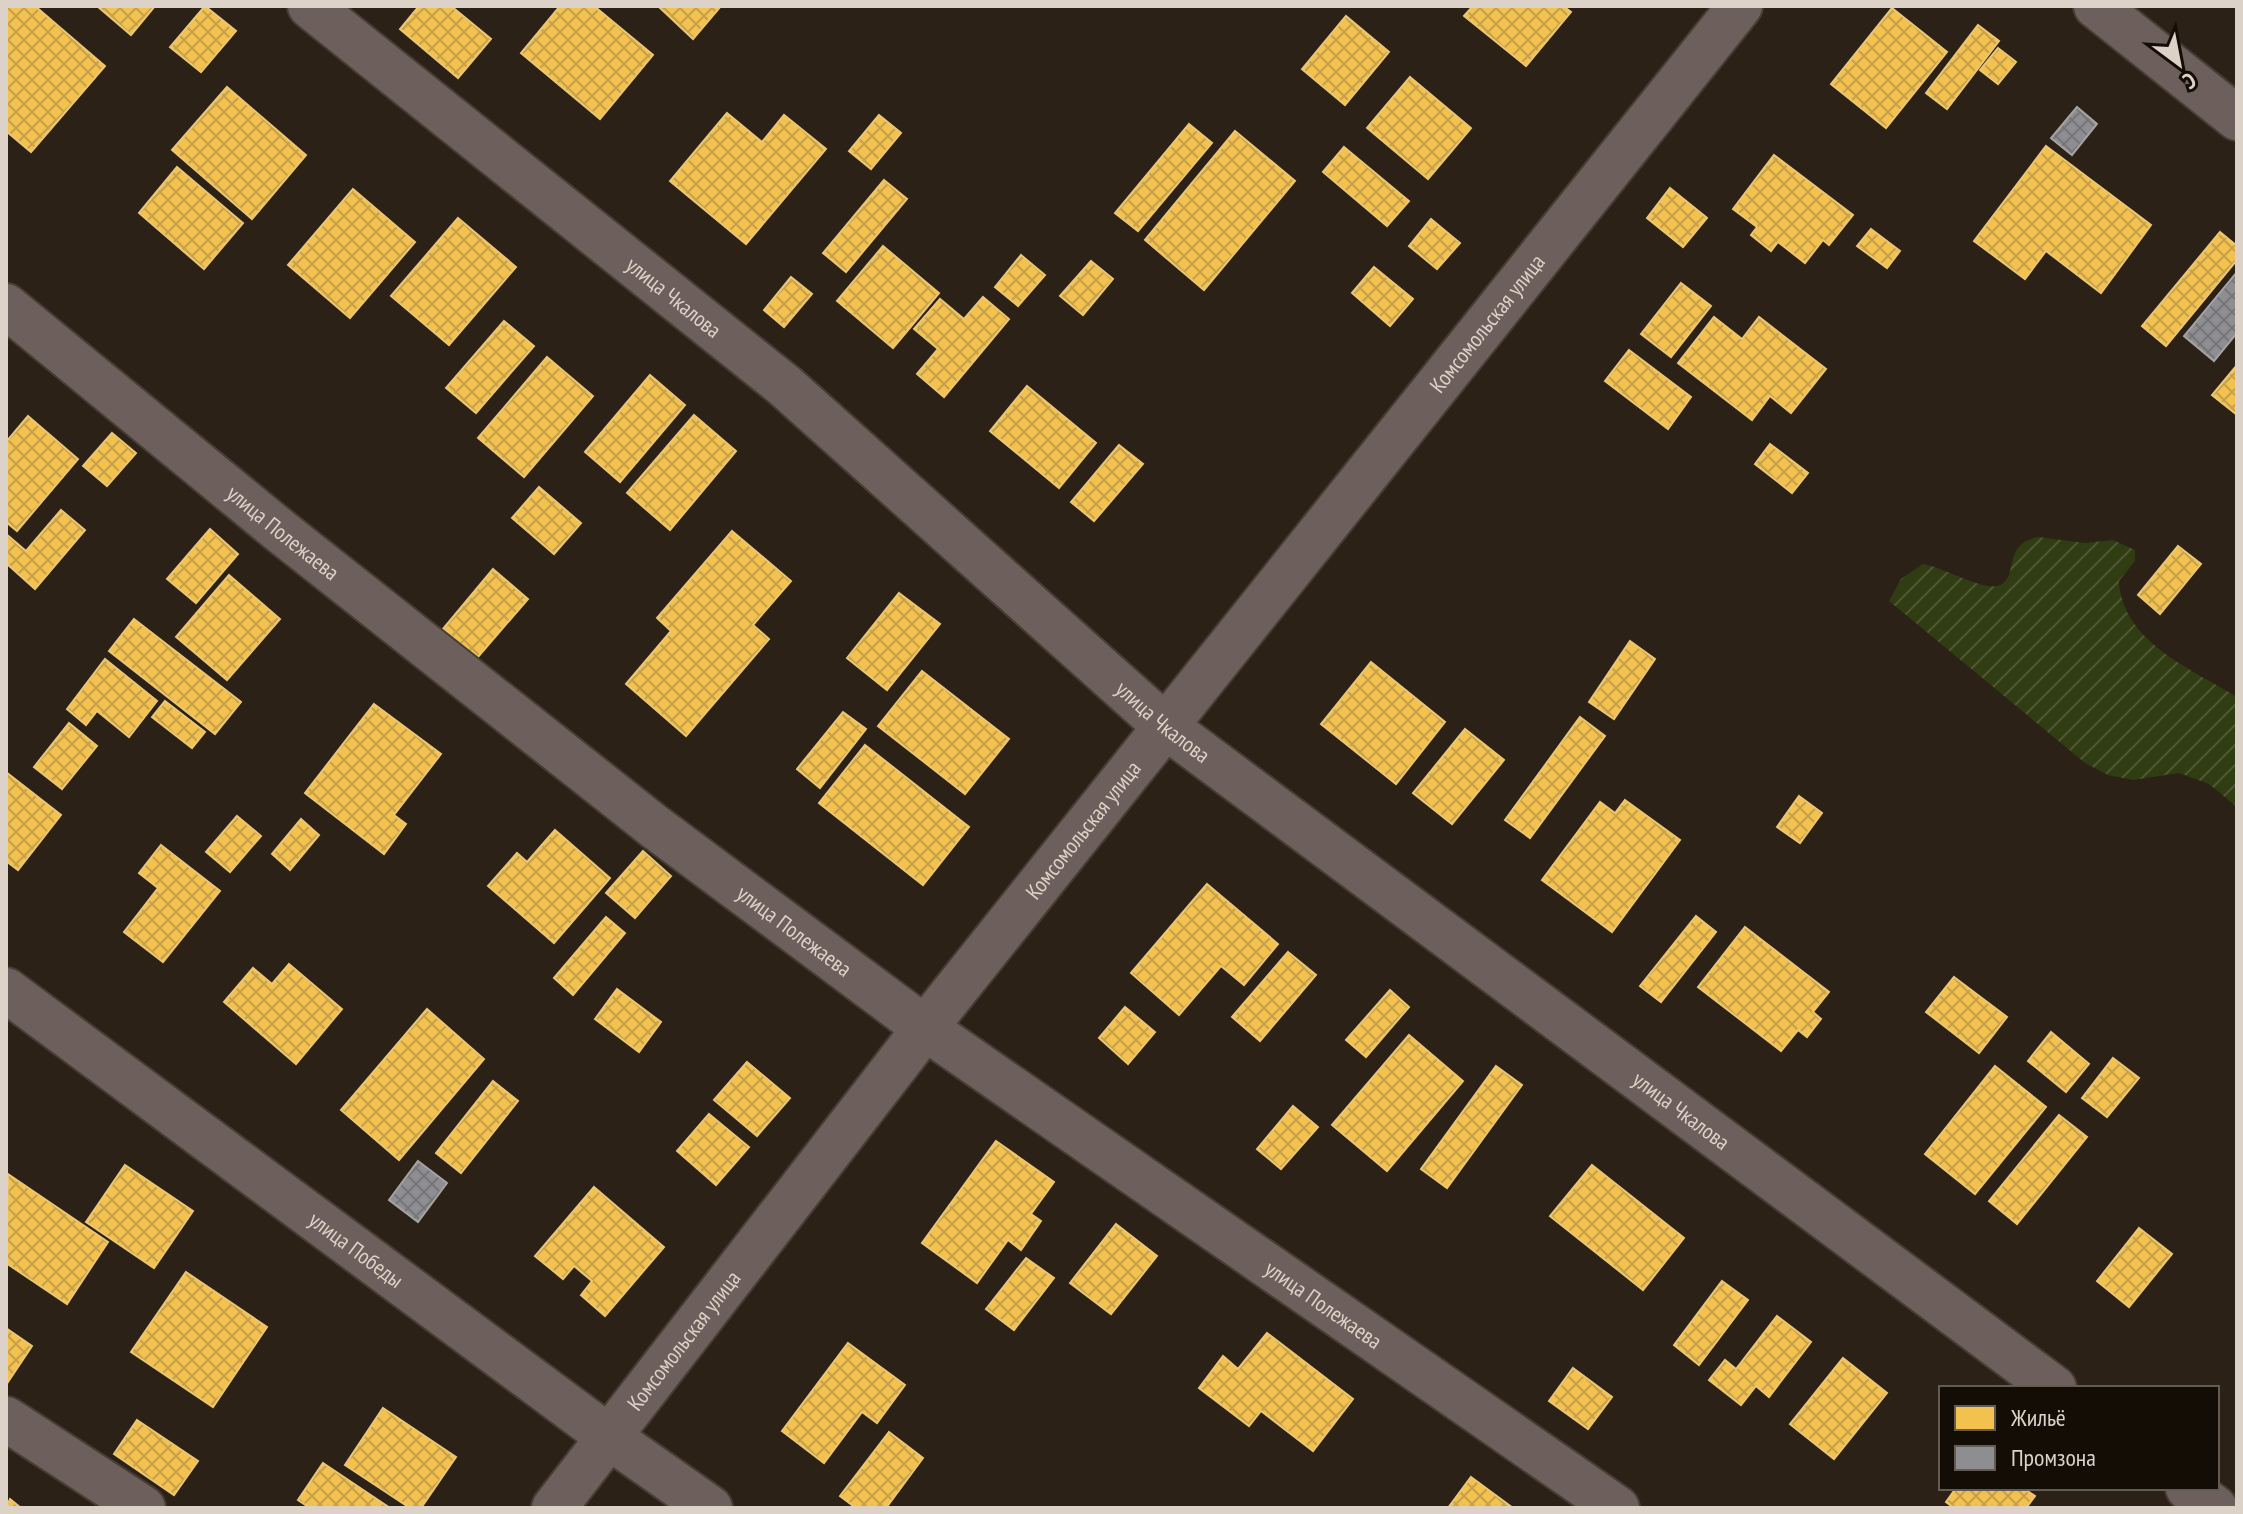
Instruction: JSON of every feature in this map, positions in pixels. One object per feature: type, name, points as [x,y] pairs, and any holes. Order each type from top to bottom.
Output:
[{"type":"street","name":"улица Чкалова","points":[[310,6],[785,386],[1165,726],[2051,1386]]},
{"type":"street","name":"Комсомольская улица","points":[[554,1508],[925,1028],[1740,6]]},
{"type":"street","points":[[2096,6],[2237,118]]},
{"type":"street","name":"улица Полежаева","points":[[6,306],[291,540],[642,817],[925,1028],[1617,1508]]},
{"type":"street","name":"улица Победы","points":[[6,990],[609,1437],[710,1508]]},
{"type":"street","points":[[6,1419],[143,1508]]},
{"type":"street","points":[[2191,1490],[2215,1508]]},
{"type":"green space","points":[[2038,537],[2085,543],[2113,540],[2135,550],[2135,561],[2119,581],[2123,602],[2132,621],[2162,651],[2237,697],[2237,807],[2209,784],[2179,773],[2133,780],[2108,775],[2085,763],[1889,601],[1901,579],[1923,564],[1982,585],[1997,586],[2008,577],[2019,547]]},
{"type":"building: Жильё","points":[[6,6],[35,6],[105,66],[31,152],[6,131]]},
{"type":"building: Жильё","points":[[97,6],[155,6],[131,35]]},
{"type":"building: Жильё","points":[[205,6],[236,31],[201,72],[170,47]]},
{"type":"building: Жильё","points":[[419,6],[451,6],[491,39],[458,78],[400,29]]},
{"type":"building: Жильё","points":[[560,6],[594,6],[653,55],[600,119],[521,53]]},
{"type":"building: Жильё","points":[[658,6],[721,6],[693,39]]},
{"type":"building: Жильё","points":[[1473,6],[1563,6],[1571,12],[1526,66],[1464,16]]},
{"type":"building: Жильё","points":[[1892,8],[1947,52],[1886,128],[1831,84]]},
{"type":"building: Жильё","points":[[1346,16],[1389,52],[1345,105],[1302,69]]},
{"type":"building: Жильё","points":[[1978,25],[1999,41],[1947,109],[1926,93]]},
{"type":"building: Жильё","points":[[1998,48],[2016,62],[1998,84],[1980,70]]},
{"type":"building: Жильё","points":[[1410,77],[1471,128],[1428,179],[1367,128]]},
{"type":"building: Жильё","points":[[227,87],[306,155],[252,219],[172,150]]},
{"type":"building: Жильё","points":[[727,113],[762,142],[784,115],[826,149],[746,244],[670,181]]},
{"type":"building: Жильё","points":[[879,115],[901,133],[871,169],[849,151]]},
{"type":"building: Жильё","points":[[1189,124],[1212,143],[1138,231],[1115,213]]},
{"type":"building: Жильё","points":[[1235,131],[1295,181],[1204,290],[1145,240]]},
{"type":"building: Жильё","points":[[2046,146],[2151,225],[2101,293],[2046,251],[2025,279],[1974,241]]},
{"type":"building: Жильё","points":[[1344,147],[1409,201],[1387,226],[1323,172]]},
{"type":"building: Жильё","points":[[1774,155],[1853,215],[1829,245],[1823,240],[1805,263],[1778,242],[1771,251],[1751,235],[1757,227],[1733,209]]},
{"type":"building: Жильё","points":[[177,167],[243,223],[204,269],[139,213]]},
{"type":"building: Жильё","points":[[884,180],[907,199],[846,272],[823,253]]},
{"type":"building: Жильё","points":[[1670,188],[1707,218],[1683,247],[1647,218]]},
{"type":"building: Жильё","points":[[353,189],[415,242],[350,318],[288,265]]},
{"type":"building: Жильё","points":[[458,218],[516,267],[449,345],[391,296]]},
{"type":"building: Жильё","points":[[1431,219],[1460,243],[1437,269],[1409,246]]},
{"type":"building: Жильё","points":[[1871,229],[1900,251],[1887,268],[1857,246]]},
{"type":"building: Жильё","points":[[2220,232],[2237,246],[2237,260],[2166,346],[2142,326]]},
{"type":"building: Жильё","points":[[883,246],[939,293],[893,348],[837,301]]},
{"type":"building: Жильё","points":[[1021,255],[1045,275],[1018,306],[995,287]]},
{"type":"building: Жильё","points":[[1091,261],[1113,279],[1083,315],[1060,296]]},
{"type":"building: Жильё","points":[[1374,267],[1413,299],[1390,326],[1352,293]]},
{"type":"building: Жильё","points":[[791,277],[812,294],[784,327],[764,310]]},
{"type":"building: Жильё","points":[[1681,283],[1711,306],[1671,357],[1641,334]]},
{"type":"building: Жильё","points":[[983,297],[1009,319],[944,397],[917,374],[938,349],[914,329],[940,299],[964,319]]},
{"type":"building: Жильё","points":[[1714,317],[1742,339],[1759,317],[1826,369],[1791,413],[1770,396],[1752,420],[1678,363]]},
{"type":"building: Жильё","points":[[504,321],[534,346],[476,413],[446,388]]},
{"type":"building: Жильё","points":[[1629,350],[1691,397],[1668,429],[1605,381]]},
{"type":"building: Жильё","points":[[547,357],[593,396],[524,477],[478,438]]},
{"type":"building: Жильё","points":[[2237,365],[2237,415],[2212,395]]},
{"type":"building: Жильё","points":[[650,375],[685,405],[620,482],[585,452]]},
{"type":"building: Жильё","points":[[1027,386],[1096,443],[1059,488],[990,431]]},
{"type":"building: Жильё","points":[[694,415],[736,451],[670,530],[627,493]]},
{"type":"building: Жильё","points":[[28,416],[78,459],[17,531],[6,522],[6,442]]},
{"type":"building: Жильё","points":[[112,433],[136,453],[107,486],[83,466]]},
{"type":"building: Жильё","points":[[1770,444],[1808,473],[1792,493],[1755,464]]},
{"type":"building: Жильё","points":[[1119,445],[1143,464],[1094,521],[1071,502]]},
{"type":"building: Жильё","points":[[539,487],[581,523],[554,554],[512,518]]},
{"type":"building: Жильё","points":[[61,510],[85,530],[35,589],[6,563],[6,534],[26,551]]},
{"type":"building: Жильё","points":[[210,529],[238,554],[196,603],[167,579]]},
{"type":"building: Жильё","points":[[732,531],[791,581],[753,625],[769,639],[686,736],[626,684],[671,631],[657,618]]},
{"type":"building: Жильё","points":[[2178,546],[2201,564],[2160,614],[2138,595]]},
{"type":"building: Жильё","points":[[493,569],[528,599],[477,658],[443,629]]},
{"type":"building: Жильё","points":[[229,575],[280,619],[227,680],[176,637]]},
{"type":"building: Жильё","points":[[899,593],[940,624],[887,690],[847,658]]},
{"type":"building: Жильё","points":[[134,619],[241,702],[215,734],[109,651]]},
{"type":"building: Жильё","points":[[1630,641],[1655,659],[1614,719],[1589,702]]},
{"type":"building: Жильё","points":[[105,659],[157,701],[129,737],[97,711],[86,725],[67,709]]},
{"type":"building: Жильё","points":[[1371,662],[1445,722],[1396,784],[1321,724]]},
{"type":"building: Жильё","points":[[922,671],[1009,739],[965,794],[878,726]]},
{"type":"building: Жильё","points":[[165,701],[205,732],[192,748],[152,717]]},
{"type":"building: Жильё","points":[[374,704],[441,754],[394,815],[406,824],[384,854],[305,793]]},
{"type":"building: Жильё","points":[[843,712],[866,729],[820,788],[797,769]]},
{"type":"building: Жильё","points":[[1580,717],[1605,736],[1530,838],[1505,820]]},
{"type":"building: Жильё","points":[[69,723],[97,746],[62,789],[34,767]]},
{"type":"building: Жильё","points":[[1465,729],[1504,760],[1452,824],[1413,793]]},
{"type":"building: Жильё","points":[[865,745],[969,827],[923,885],[819,803]]},
{"type":"building: Жильё","points":[[6,772],[61,815],[18,870],[6,861]]},
{"type":"building: Жильё","points":[[1799,796],[1822,813],[1800,843],[1777,827]]},
{"type":"building: Жильё","points":[[1625,800],[1680,840],[1612,932],[1542,880],[1600,802],[1615,813]]},
{"type":"building: Жильё","points":[[237,816],[261,836],[230,872],[206,852]]},
{"type":"building: Жильё","points":[[301,819],[319,835],[290,870],[272,854]]},
{"type":"building: Жильё","points":[[555,830],[610,878],[554,943],[488,886],[517,853],[527,862]]},
{"type":"building: Жильё","points":[[161,845],[220,891],[163,962],[124,932],[158,888],[139,873]]},
{"type":"building: Жильё","points":[[643,851],[671,876],[635,918],[606,893]]},
{"type":"building: Жильё","points":[[1207,884],[1278,944],[1244,985],[1221,966],[1179,1015],[1131,973]]},
{"type":"building: Жильё","points":[[1696,916],[1716,932],[1661,1002],[1640,986]]},
{"type":"building: Жильё","points":[[606,917],[625,933],[573,995],[554,978]]},
{"type":"building: Жильё","points":[[1745,927],[1829,992],[1813,1012],[1821,1019],[1807,1037],[1798,1030],[1781,1051],[1698,987]]},
{"type":"building: Жильё","points":[[1288,952],[1316,975],[1260,1041],[1232,1017]]},
{"type":"building: Жильё","points":[[289,964],[342,1009],[296,1064],[224,1002],[253,968],[272,984]]},
{"type":"building: Жильё","points":[[1954,977],[2007,1017],[1979,1053],[1926,1012]]},
{"type":"building: Жильё","points":[[617,989],[661,1022],[639,1052],[595,1019]]},
{"type":"building: Жильё","points":[[1390,990],[1409,1007],[1366,1057],[1346,1040]]},
{"type":"building: Жильё","points":[[1125,1007],[1155,1032],[1128,1064],[1099,1038]]},
{"type":"building: Жильё","points":[[427,1009],[484,1059],[399,1160],[341,1110]]},
{"type":"building: Жильё","points":[[2051,1032],[2089,1064],[2066,1092],[2028,1061]]},
{"type":"building: Жильё","points":[[1409,1035],[1463,1081],[1387,1171],[1332,1125]]},
{"type":"building: Жильё","points":[[2113,1058],[2139,1078],[2107,1117],[2082,1098]]},
{"type":"building: Жильё","points":[[747,1062],[790,1098],[757,1136],[714,1100]]},
{"type":"building: Жильё","points":[[1496,1066],[1522,1085],[1447,1188],[1421,1169]]},
{"type":"building: Жильё","points":[[1995,1066],[2046,1107],[1975,1194],[1925,1154]]},
{"type":"building: Жильё","points":[[493,1081],[518,1101],[461,1173],[436,1153]]},
{"type":"building: Жильё","points":[[1293,1106],[1318,1127],[1281,1169],[1257,1149]]},
{"type":"building: Жильё","points":[[709,1114],[749,1147],[716,1185],[677,1151]]},
{"type":"building: Жильё","points":[[2059,1115],[2087,1137],[2017,1224],[1989,1201]]},
{"type":"building: Жильё","points":[[996,1141],[1054,1182],[1031,1214],[1041,1221],[1021,1250],[1008,1240],[977,1283],[922,1243]]},
{"type":"building: Жильё","points":[[125,1165],[193,1211],[154,1268],[86,1222]]},
{"type":"building: Жильё","points":[[1592,1165],[1684,1238],[1643,1290],[1550,1216]]},
{"type":"building: Жильё","points":[[8,1174],[108,1242],[67,1304],[6,1263]]},
{"type":"building: Жильё","points":[[594,1187],[664,1247],[605,1316],[581,1295],[592,1281],[574,1266],[563,1279],[535,1256]]},
{"type":"building: Жильё","points":[[1116,1224],[1157,1256],[1111,1314],[1070,1283]]},
{"type":"building: Жильё","points":[[2139,1228],[2172,1254],[2129,1307],[2097,1281]]},
{"type":"building: Жильё","points":[[1026,1258],[1054,1278],[1014,1330],[986,1309]]},
{"type":"building: Жильё","points":[[186,1272],[267,1327],[213,1407],[131,1352]]},
{"type":"building: Жильё","points":[[1722,1281],[1748,1300],[1699,1365],[1674,1345]]},
{"type":"building: Жильё","points":[[1777,1316],[1811,1342],[1769,1397],[1756,1386],[1741,1405],[1709,1380],[1725,1360],[1736,1369]]},
{"type":"building: Жильё","points":[[6,1328],[32,1346],[6,1385]]},
{"type":"building: Жильё","points":[[1267,1333],[1353,1399],[1313,1451],[1261,1411],[1249,1426],[1199,1388],[1223,1356],[1238,1369]]},
{"type":"building: Жильё","points":[[848,1343],[905,1385],[877,1423],[862,1412],[824,1463],[782,1431]]},
{"type":"building: Жильё","points":[[1843,1358],[1887,1393],[1834,1459],[1790,1424]]},
{"type":"building: Жильё","points":[[1573,1368],[1612,1397],[1588,1429],[1549,1401]]},
{"type":"building: Жильё","points":[[383,1408],[456,1457],[421,1508],[410,1508],[345,1465]]},
{"type":"building: Жильё","points":[[137,1420],[198,1461],[174,1495],[114,1454]]},
{"type":"building: Жильё","points":[[889,1432],[923,1458],[886,1508],[856,1508],[840,1496]]},
{"type":"building: Жильё","points":[[323,1463],[390,1508],[310,1508],[298,1500]]},
{"type":"building: Жильё","points":[[1471,1477],[1513,1508],[1448,1508]]},
{"type":"building: Жильё","points":[[1955,1490],[2026,1490],[2035,1496],[2026,1508],[1954,1508],[1946,1502]]},
{"type":"building: Жильё","points":[[10,1499],[21,1508],[6,1508]]},
{"type":"building: Промзона","points":[[2077,107],[2097,124],[2072,155],[2051,138]]},
{"type":"building: Промзона","points":[[2237,272],[2237,333],[2214,361],[2184,336]]},
{"type":"building: Промзона","points":[[418,1161],[447,1183],[418,1222],[389,1200]]}]
